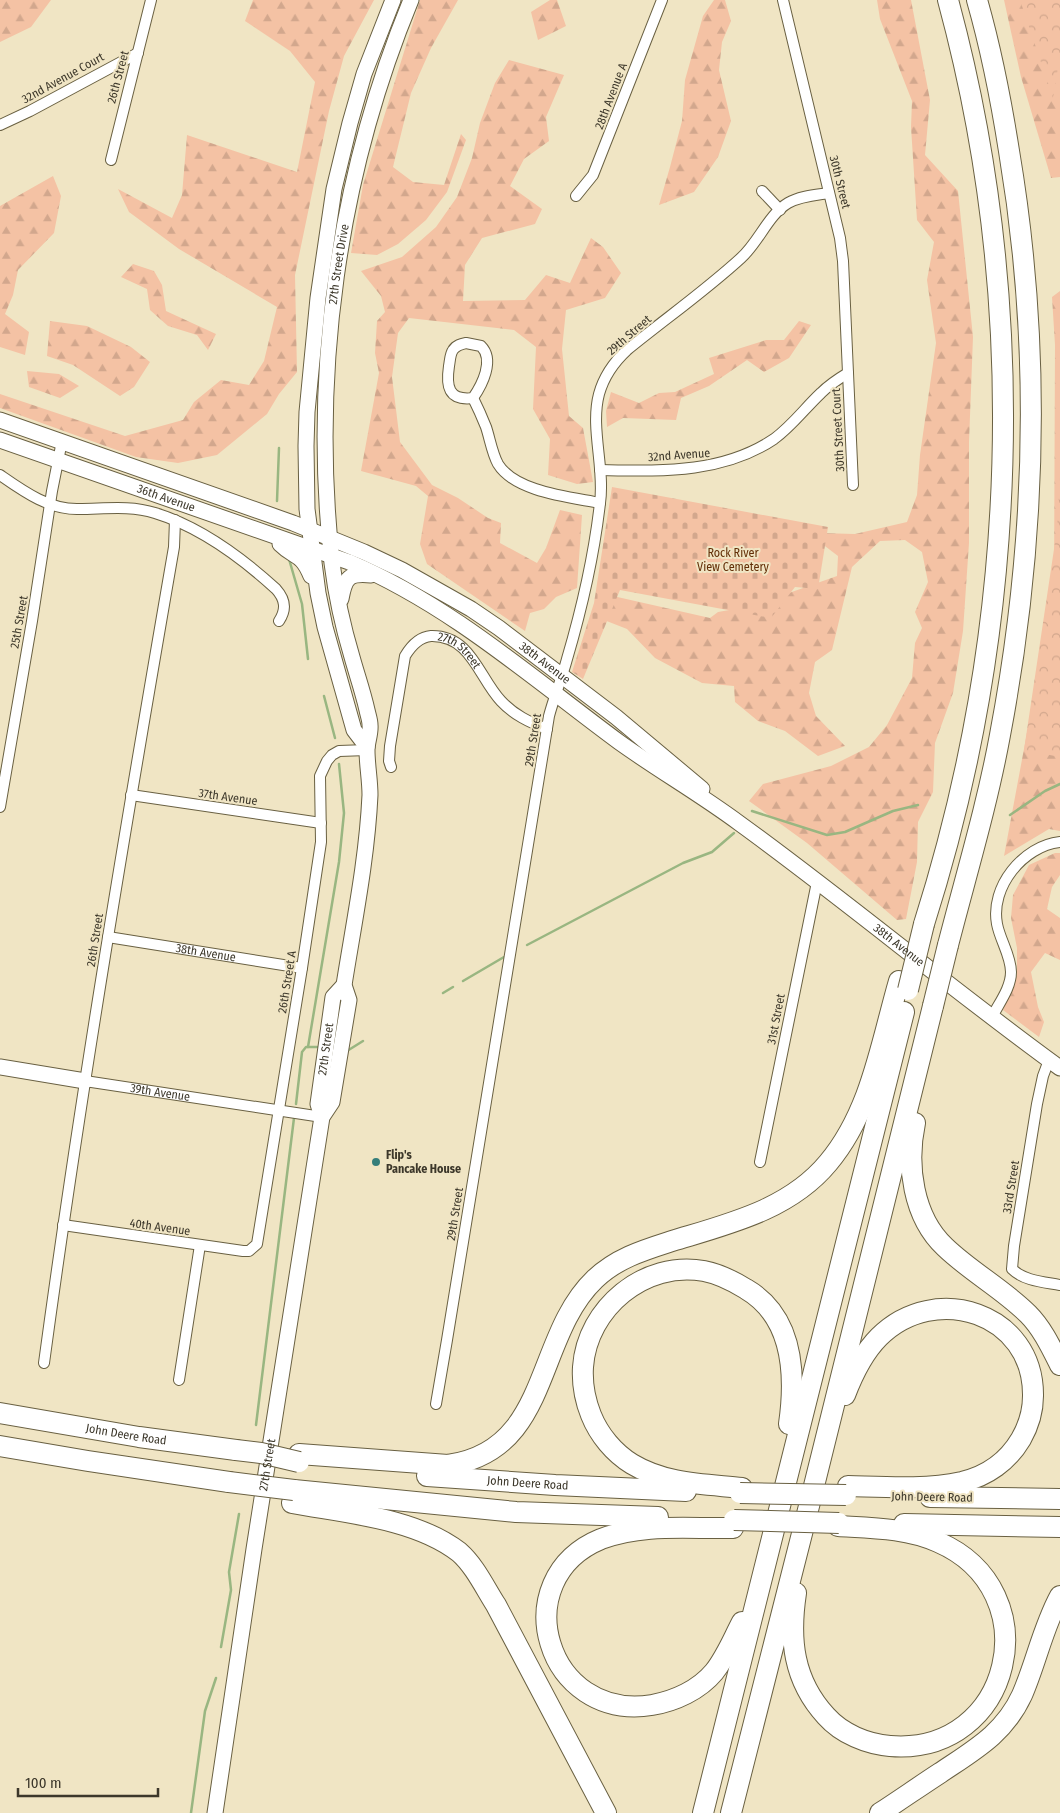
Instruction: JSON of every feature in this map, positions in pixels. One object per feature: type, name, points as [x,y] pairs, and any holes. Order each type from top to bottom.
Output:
[{"type":"highway","points":[[299,1458],[448,1465],[484,1455],[516,1429],[529,1407],[562,1328],[576,1302],[605,1270],[642,1250],[751,1216],[772,1207],[806,1184],[827,1164],[858,1117],[904,985],[922,922],[938,878],[965,769],[984,669],[1000,525],[1004,438],[1002,336],[991,214],[975,115],[948,0]]},
{"type":"highway","points":[[817,1470],[936,1007],[948,945],[989,788],[1011,672],[1027,536],[1032,451],[1030,348],[1021,228],[1006,128],[977,0]]},
{"type":"highway","points":[[703,1813],[873,1136],[904,985]]},
{"type":"highway","points":[[936,1007],[935,1036],[913,1131],[912,1175],[917,1201],[928,1226],[946,1248],[1028,1314],[1043,1333],[1060,1365]]},
{"type":"highway","points":[[770,1544],[793,1395],[789,1350],[783,1333],[766,1305],[753,1293],[723,1276],[704,1271],[675,1271],[659,1274],[634,1284],[610,1304],[601,1316],[588,1342],[583,1367],[583,1382],[595,1425],[620,1456],[647,1471],[681,1482],[741,1490],[796,1507],[838,1524],[910,1533],[938,1542],[959,1553],[983,1574],[992,1588],[998,1600],[1005,1630],[1006,1644],[1002,1673],[988,1701],[976,1715],[944,1738],[908,1746],[882,1745],[869,1742],[842,1730],[831,1722],[810,1697],[802,1681],[793,1637],[796,1507]]},
{"type":"highway","points":[[730,1813],[796,1507],[817,1470],[850,1383],[860,1363],[874,1343],[888,1328],[919,1312],[950,1308],[968,1311],[984,1316],[1000,1326],[1018,1345],[1030,1370],[1033,1384],[1033,1407],[1028,1425],[1023,1436],[1006,1459],[990,1470],[963,1482],[931,1486],[847,1490]]},
{"type":"highway","name":"John Deere Road","points":[[0,1413],[139,1436],[299,1458],[313,1465],[554,1486],[741,1490]]},
{"type":"highway","name":"John Deere Road","points":[[0,1446],[293,1497],[733,1524],[796,1507],[847,1490],[1060,1499]]},
{"type":"highway","points":[[0,1454],[229,1486]]},
{"type":"highway","points":[[293,1497],[405,1526],[434,1537],[460,1553],[479,1577],[496,1605],[606,1813]]},
{"type":"highway","points":[[733,1524],[631,1530],[600,1540],[572,1557],[562,1570],[552,1590],[547,1614],[550,1643],[554,1656],[570,1679],[580,1688],[601,1700],[615,1705],[642,1706],[671,1701],[702,1683],[713,1673],[748,1612],[762,1577]]},
{"type":"highway","points":[[838,1524],[1060,1527]]},
{"type":"highway","points":[[880,1813],[972,1752],[998,1731],[1010,1718],[1022,1695],[1060,1596]]},
{"type":"main road","name":"27th Street Drive","points":[[308,529],[305,488],[307,412],[318,298],[334,189],[364,74],[393,0]]},
{"type":"main road","name":"27th Street Drive","points":[[330,537],[324,428],[328,362],[339,261],[366,128],[381,80],[411,0]]},
{"type":"main road","name":"36th Avenue","points":[[0,420],[330,537]]},
{"type":"main road","name":"36th Avenue","points":[[0,440],[332,556]]},
{"type":"main road","points":[[269,514],[286,516],[295,512],[300,506],[305,488]]},
{"type":"main road","points":[[327,506],[340,529],[364,552]]},
{"type":"main road","name":"27th Street","points":[[308,529],[325,627],[354,730],[367,749]]},
{"type":"main road","points":[[270,534],[282,547],[295,554],[306,564],[318,593]]},
{"type":"main road","name":"27th Street","points":[[215,1813],[322,1117],[318,1104],[334,997],[344,985],[368,825],[370,784],[367,749],[371,725],[339,605],[330,537]]},
{"type":"main road","name":"38th Avenue","points":[[330,537],[429,584],[471,609],[562,676],[653,747],[738,822]]},
{"type":"main road","name":"38th Avenue","points":[[332,556],[380,576],[454,619],[637,755],[738,822],[1054,1064]]},
{"type":"main road","points":[[339,605],[342,590],[348,578],[359,574],[380,576]]},
{"type":"main road","name":"39th Avenue","points":[[0,1067],[85,1081]]},
{"type":"street","name":"26th Street","points":[[111,160],[151,0]]},
{"type":"street","name":"28th Avenue A","points":[[576,196],[593,175],[662,0]]},
{"type":"street","name":"30th Street","points":[[783,0],[840,238],[843,261],[848,373]]},
{"type":"street","name":"32nd Avenue Court","points":[[0,125],[138,53]]},
{"type":"street","points":[[762,191],[780,210]]},
{"type":"street","name":"29th Street","points":[[436,1404],[547,728],[555,693],[562,676],[587,583],[602,489],[596,415],[602,386],[612,366],[627,350],[699,294],[741,258],[780,210],[790,202],[798,199],[829,193]]},
{"type":"street","points":[[474,398],[459,398],[449,390],[447,384],[452,350],[466,343],[481,346],[487,357],[483,380],[474,398],[498,463],[511,479],[554,493],[600,503]]},
{"type":"street","name":"32nd Avenue","points":[[600,470],[688,469],[710,466],[740,457],[774,439],[819,394],[848,373]]},
{"type":"street","name":"30th Street Court","points":[[848,373],[853,485]]},
{"type":"street","name":"25th Street","points":[[0,807],[62,441]]},
{"type":"street","name":"36th Avenue","points":[[0,475],[34,498],[50,503],[79,509],[136,509],[154,512],[195,530],[237,555],[281,594],[285,607],[284,614],[279,620]]},
{"type":"street","name":"26th Street","points":[[44,1363],[85,1081],[131,795],[174,546],[175,520]]},
{"type":"street","name":"27th Street","points":[[391,767],[389,755],[405,656],[415,642],[429,636],[447,638],[462,646],[476,662],[501,700],[517,715],[547,728]]},
{"type":"street","name":"26th Street A","points":[[253,1248],[259,1234],[302,968],[320,842],[320,776],[332,754],[339,751],[367,749]]},
{"type":"street","name":"37th Avenue","points":[[131,795],[321,823]]},
{"type":"street","points":[[992,1017],[1010,981],[1011,970],[996,914],[1002,888],[1018,863],[1024,858],[1041,846],[1060,842]]},
{"type":"street","name":"31st Street","points":[[760,1162],[817,882]]},
{"type":"street","name":"38th Avenue","points":[[108,937],[302,968]]},
{"type":"street","name":"33rd Street","points":[[1054,1064],[1043,1076],[1037,1104],[1012,1269],[1017,1274],[1028,1279],[1060,1285]]},
{"type":"street","name":"39th Avenue","points":[[85,1081],[322,1117]]},
{"type":"street","name":"40th Avenue","points":[[63,1225],[242,1251],[253,1248]]},
{"type":"street","points":[[179,1380],[200,1245]]},
{"type":"green space","points":[[0,0],[51,0],[31,27],[0,42]]},
{"type":"green space","points":[[253,0],[374,0],[344,56],[329,111],[295,275],[297,372],[279,394],[267,414],[217,455],[178,463],[136,457],[0,408],[0,394],[125,436],[183,420],[194,402],[221,380],[249,385],[264,361],[277,307],[179,249],[129,212],[118,189],[172,218],[182,195],[187,135],[297,172],[315,82],[290,51],[245,21]]},
{"type":"green space","points":[[420,0],[458,0],[431,48],[411,93],[393,167],[413,182],[444,185],[461,134],[466,140],[447,192],[426,220],[398,244],[377,255],[351,253],[363,185]]},
{"type":"green space","points":[[550,0],[557,0],[566,26],[538,40],[531,12]]},
{"type":"green space","points":[[714,0],[725,0],[731,21],[722,42],[719,70],[731,121],[718,157],[694,192],[659,205],[682,121],[685,80],[703,16]]},
{"type":"green space","points":[[877,0],[911,0],[930,100],[925,155],[958,191],[973,337],[969,442],[969,543],[963,631],[953,693],[935,743],[933,792],[918,822],[917,862],[906,919],[897,920],[807,843],[749,801],[763,784],[831,766],[869,747],[887,725],[912,678],[915,643],[922,628],[915,612],[928,582],[922,552],[905,540],[880,541],[852,567],[832,650],[815,662],[809,693],[816,716],[845,746],[818,756],[785,731],[758,721],[735,702],[734,686],[702,683],[655,658],[627,629],[604,620],[613,596],[710,618],[718,612],[752,606],[837,576],[838,556],[817,540],[820,533],[855,534],[907,522],[917,495],[920,455],[936,343],[927,280],[934,242],[917,220],[911,127],[912,101],[880,19]]},
{"type":"green space","points":[[1004,0],[1060,0],[1060,177],[1051,178],[1021,77]]},
{"type":"green space","points":[[1020,0],[1060,0],[1060,55],[1053,98]]},
{"type":"green space","points":[[509,60],[564,75],[546,117],[549,141],[524,159],[510,186],[542,209],[535,224],[482,238],[465,265],[463,301],[525,300],[546,275],[570,283],[591,238],[603,247],[621,273],[605,298],[566,310],[562,349],[569,416],[583,428],[593,482],[577,484],[548,475],[550,439],[533,409],[536,347],[514,330],[409,318],[398,333],[392,377],[400,442],[432,485],[458,498],[488,518],[501,523],[500,543],[537,563],[546,548],[560,510],[582,515],[577,588],[556,597],[544,609],[530,613],[525,631],[427,564],[420,544],[428,496],[416,486],[361,471],[379,373],[375,353],[377,321],[385,312],[381,296],[361,271],[402,257],[436,227],[457,197],[472,158],[480,123],[495,83]]},
{"type":"green space","points":[[53,176],[61,196],[54,233],[18,270],[13,295],[5,314],[29,332],[25,355],[0,347],[0,206]]},
{"type":"green space","points":[[133,264],[154,271],[162,285],[166,311],[216,334],[208,350],[197,335],[168,326],[150,310],[147,289],[121,277]]},
{"type":"green space","points":[[1060,291],[1060,831],[1049,829],[1004,856],[1054,588],[1055,345],[1052,297]]},
{"type":"green space","points":[[50,321],[87,326],[131,347],[150,362],[134,387],[120,396],[73,365],[47,356]]},
{"type":"green space","points":[[799,321],[811,325],[789,358],[764,372],[747,360],[709,386],[681,398],[676,420],[623,418],[607,427],[606,411],[611,392],[639,403],[659,393],[675,392],[714,374],[709,358],[766,340],[784,340]]},
{"type":"green space","points":[[27,371],[59,374],[79,386],[60,398],[29,387]]},
{"type":"green space","points":[[1060,478],[1060,757],[1024,750],[1057,529]]},
{"type":"green space","name":"Rock River View Cemetery","points":[[612,487],[828,527],[818,589],[795,587],[771,618],[620,590],[583,679],[572,672],[594,603]]},
{"type":"green space","points":[[1055,853],[1060,853],[1060,875],[1052,887],[1047,909],[1060,918],[1060,960],[1045,953],[1031,972],[1038,1007],[1044,1022],[1039,1037],[1003,1010],[1017,974],[1017,948],[1011,918],[1013,895],[1029,865]]},
{"type":"waterway","points":[[277,501],[279,448]]},
{"type":"waterway","points":[[289,559],[302,604],[308,659]]},
{"type":"waterway","points":[[324,696],[335,738]]},
{"type":"waterway","points":[[308,1047],[339,862],[344,813],[339,764]]},
{"type":"waterway","points":[[1010,815],[1045,791],[1060,784]]},
{"type":"waterway","points":[[752,811],[827,835],[845,832],[893,811],[918,805]]},
{"type":"waterway","points":[[527,945],[683,863],[712,852],[734,833]]},
{"type":"waterway","points":[[463,981],[504,957]]},
{"type":"waterway","points":[[443,993],[453,987]]},
{"type":"waterway","points":[[347,1051],[363,1041]]},
{"type":"waterway","points":[[296,1104],[302,1052],[306,1047],[317,1047]]},
{"type":"waterway","points":[[256,1425],[294,1118]]},
{"type":"waterway","points":[[221,1647],[231,1590],[229,1572],[239,1514]]},
{"type":"waterway","points":[[191,1813],[205,1711],[216,1678]]},
{"type":"place","name":"Flip's Pancake House","points":[[376,1162]]}]
